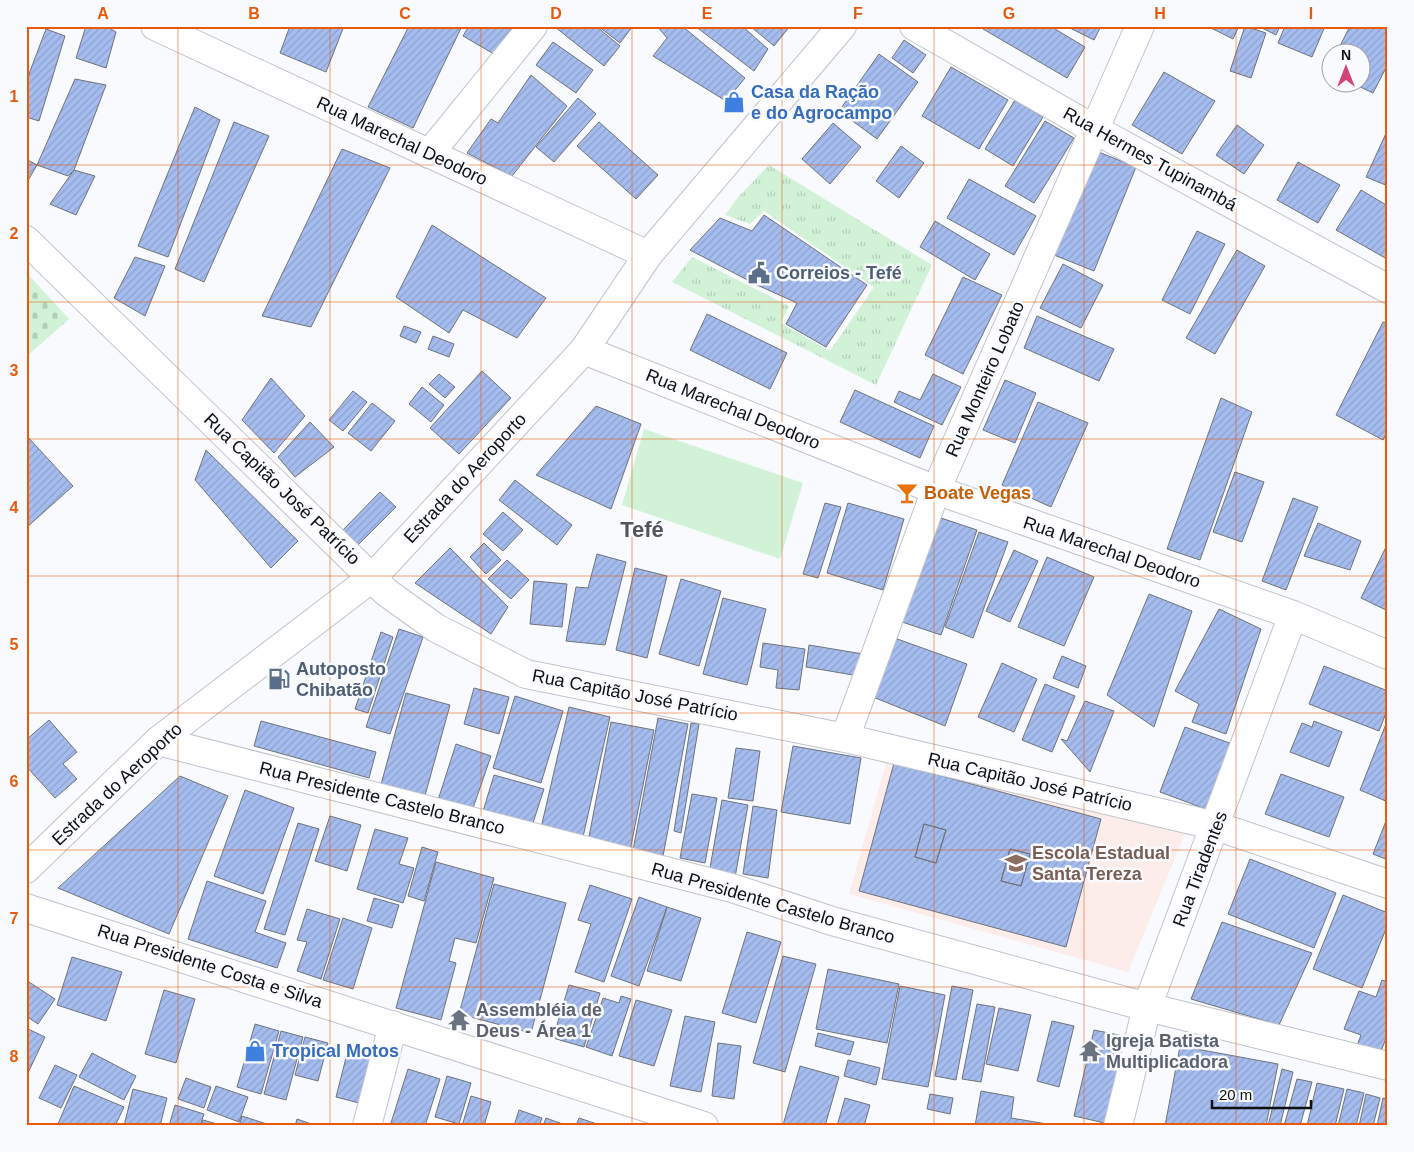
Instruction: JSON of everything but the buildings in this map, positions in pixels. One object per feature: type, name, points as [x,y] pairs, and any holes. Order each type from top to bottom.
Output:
[{"type":"street","name":"Rua Marechal Deodoro","points":[[155,26],[648,256]]},
{"type":"street","points":[[429,154],[534,26]]},
{"type":"street","name":"Estrada do Aeroporto","points":[[26,869],[158,741],[373,577],[584,350],[648,256],[842,26]]},
{"type":"street","name":"Rua Hermes Tupinambá","points":[[914,26],[1094,129],[1388,288]]},
{"type":"street","name":"Rua Monteiro Lobato","points":[[845,738],[936,490],[1140,26]]},
{"type":"street","name":"Rua Capitão José Patrício","points":[[26,240],[373,577],[386,592],[436,628],[526,674],[845,738],[1216,826],[1388,884]]},
{"type":"street","name":"Rua Marechal Deodoro","points":[[584,350],[936,490],[1293,615],[1388,655]]},
{"type":"street","name":"Rua Tiradentes","points":[[1118,1126],[1147,1007],[1293,615]]},
{"type":"street","name":"Rua Presidente Castelo Branco","points":[[158,741],[732,888],[832,921],[1147,1007],[1388,1066]]},
{"type":"street","name":"Rua Presidente Costa e Silva","points":[[26,908],[704,1126]]},
{"type":"street","points":[[367,1126],[393,1025]]},
{"type":"shaded area","name":"Escola Estadual Santa Tereza","points":[[888,756],[1186,831],[1128,972],[849,894]]},
{"type":"green space","points":[[769,165],[932,265],[876,385],[672,282],[692,257],[789,306],[781,323],[830,351],[874,287],[764,211],[750,224],[725,215],[739,196]]},
{"type":"green space","points":[[26,272],[69,319],[26,357]]},
{"type":"green space","points":[[644,429],[803,483],[780,559],[622,505]]},
{"type":"place","name":"Casa da Ração e do Agrocampo","points":[[734,102]]},
{"type":"place","name":"Correios - Tefé","points":[[759,273]]},
{"type":"place","name":"Boate Vegas","points":[[907,493]]},
{"type":"place","name":"Autoposto Chibatão","points":[[279,679]]},
{"type":"place","name":"Escola Estadual Santa Tereza","points":[[1016,863]]},
{"type":"place","name":"Assembléia de Deus - Área 1","points":[[459,1020]]},
{"type":"place","name":"Tropical Motos","points":[[255,1051]]},
{"type":"place","name":"Igreja Batista Multiplicadora","points":[[1090,1051]]},
{"type":"district","name":"Tefé","points":[[642,529]]}]
